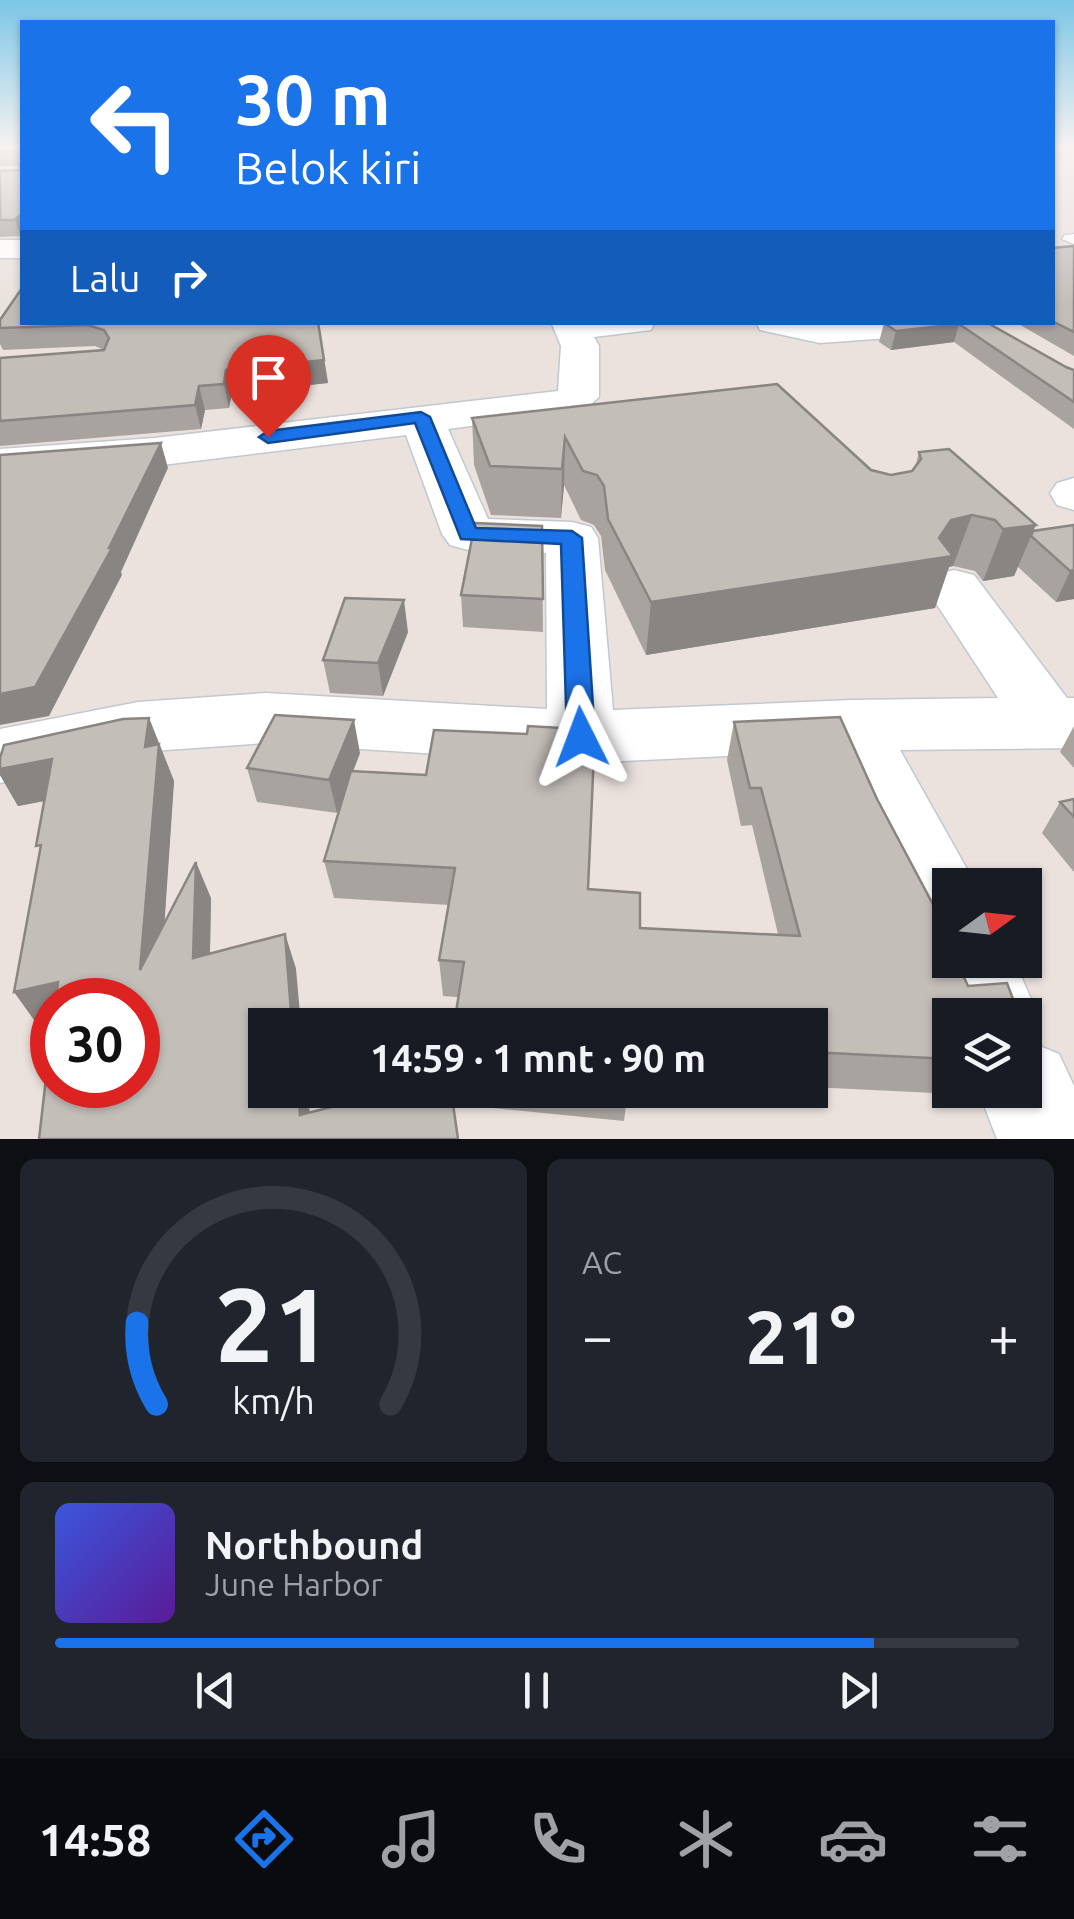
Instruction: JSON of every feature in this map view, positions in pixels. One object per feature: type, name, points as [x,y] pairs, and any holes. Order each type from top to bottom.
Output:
[{"type":"street","points":[[787,325],[820,332],[917,325]]},
{"type":"street","points":[[0,463],[154,452],[568,402],[578,397],[580,346],[571,326]]},
{"type":"street","points":[[421,417],[468,534],[572,538],[581,737]]},
{"type":"street","points":[[954,588],[1062,723]]},
{"type":"street","points":[[0,756],[138,728],[266,718],[581,737],[852,725],[1062,723]]},
{"type":"street","points":[[852,725],[932,883]]},
{"type":"street","points":[[1034,1108],[1048,1139]]},
{"type":"building","points":[[0,199],[20,199],[20,215],[15,220],[0,220]]},
{"type":"building","points":[[1074,246],[1074,332],[1055,322],[1055,248]]},
{"type":"building","points":[[20,291],[20,325],[88,325],[0,328],[0,320]]},
{"type":"building","points":[[88,325],[318,325],[324,360],[226,370],[224,384],[199,386],[195,405],[0,421],[0,358],[104,350],[109,338],[104,330]]},
{"type":"building","points":[[887,325],[950,325],[896,331]]},
{"type":"building","points":[[960,325],[991,325],[1074,370],[1074,402]]},
{"type":"building","points":[[777,384],[871,470],[891,475],[912,471],[921,459],[919,452],[949,449],[1036,525],[1003,529],[995,520],[972,515],[951,520],[939,538],[953,556],[651,602],[608,519],[604,486],[597,475],[583,471],[565,437],[562,469],[490,466],[472,418]]},
{"type":"building","points":[[161,443],[112,548],[35,687],[0,694],[0,455]]},
{"type":"building","points":[[475,523],[542,526],[543,599],[461,595]]},
{"type":"building","points":[[1074,525],[1074,570],[1070,571],[1031,536],[1033,531]]},
{"type":"building","points":[[345,598],[404,600],[378,663],[323,660]]},
{"type":"building","points":[[275,715],[354,720],[329,780],[247,768]]},
{"type":"building","points":[[840,717],[877,799],[932,902],[932,978],[964,978],[968,986],[1007,983],[1013,998],[932,998],[932,1058],[828,1053],[828,1008],[457,1008],[464,962],[439,960],[455,868],[324,861],[351,771],[426,775],[434,730],[527,734],[528,726],[595,730],[588,889],[640,893],[640,928],[800,936],[761,788],[750,788],[734,722]]},
{"type":"building","points":[[149,718],[145,747],[159,744],[140,970],[196,862],[193,958],[285,934],[291,1008],[248,1008],[248,1108],[299,1108],[300,1115],[328,1108],[454,1108],[458,1139],[39,1139],[43,1108],[160,1108],[160,978],[30,978],[30,988],[14,992],[52,759],[0,769],[0,758],[4,745],[123,719]]},
{"type":"building","points":[[1074,799],[1074,817],[1060,802]]},
{"type":"route","points":[[268,437],[421,417],[468,534],[572,538],[581,737]]}]
